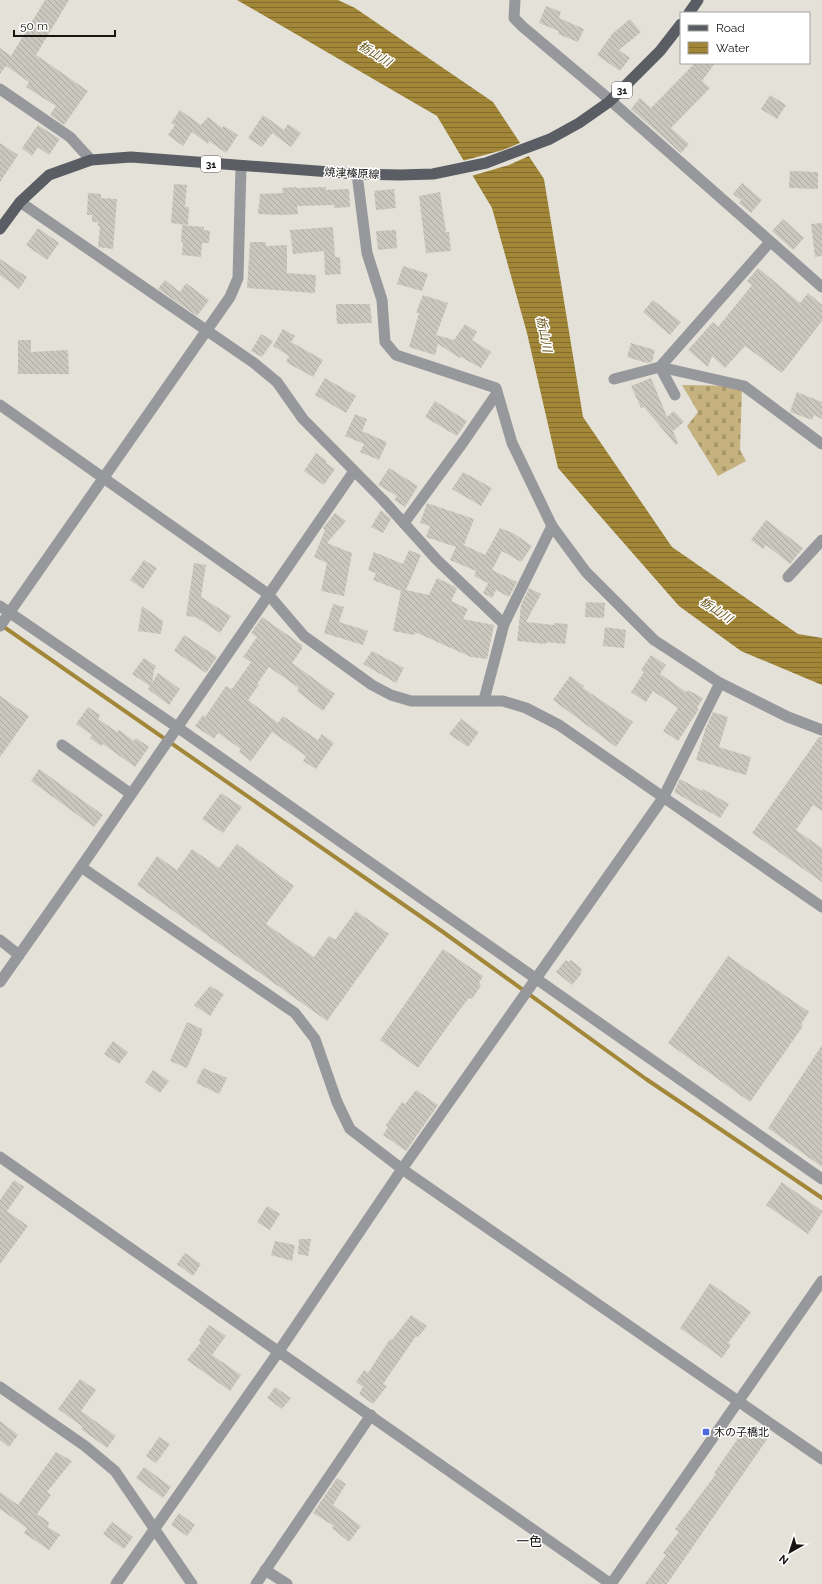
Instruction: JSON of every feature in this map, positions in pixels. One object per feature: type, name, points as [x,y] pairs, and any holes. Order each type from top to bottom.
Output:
[{"type":"main road","points":[[690,12],[698,0]]},
{"type":"main road","name":"焼津榛原線","points":[[0,229],[20,202],[49,175],[91,160],[131,158],[357,174],[433,174],[486,163],[550,139],[579,123],[609,102],[660,51],[680,25]]},
{"type":"street","points":[[515,0],[514,18],[822,287]]},
{"type":"street","points":[[0,89],[70,137],[91,160]]},
{"type":"street","points":[[0,626],[5,609],[103,477],[230,297],[238,278],[241,166]]},
{"type":"street","points":[[357,174],[367,253],[382,300],[385,342],[396,355],[496,388],[512,443],[552,526],[586,572],[654,640],[720,683],[788,717],[822,730]]},
{"type":"street","points":[[20,202],[254,363],[277,382],[303,419],[404,523],[437,560],[504,624]]},
{"type":"street","points":[[660,367],[770,242]]},
{"type":"street","points":[[660,367],[675,395]]},
{"type":"street","points":[[614,380],[660,367],[744,386],[822,444]]},
{"type":"street","points":[[404,523],[497,393]]},
{"type":"street","points":[[0,405],[268,594],[304,636],[372,685],[391,695],[411,701],[503,701],[526,708],[560,725],[822,907]]},
{"type":"street","points":[[0,982],[354,471]]},
{"type":"street","points":[[484,700],[504,624],[552,526]]},
{"type":"street","points":[[788,577],[822,540]]},
{"type":"street","points":[[5,609],[176,727],[534,983],[822,1179]]},
{"type":"street","points":[[116,1584],[279,1351],[402,1169],[663,798],[720,683]]},
{"type":"street","points":[[62,745],[131,794]]},
{"type":"street","points":[[81,867],[295,1013],[315,1039],[337,1102],[350,1129],[402,1169],[740,1400],[822,1458]]},
{"type":"street","points":[[0,940],[19,955]]},
{"type":"street","points":[[0,1157],[611,1584],[822,1281]]},
{"type":"street","points":[[0,1387],[85,1446],[115,1471],[192,1584]]},
{"type":"street","points":[[256,1584],[371,1415]]},
{"type":"street","points":[[265,1570],[287,1584]]},
{"type":"green space","points":[[682,385],[742,386],[740,450],[746,461],[718,476],[687,426],[698,412]]},
{"type":"water","name":"栃山川","points":[[237,0],[338,0],[355,8],[493,102],[544,179],[583,417],[672,547],[798,634],[822,638],[822,685],[741,651],[679,606],[558,468],[527,333],[492,208],[437,116]]},
{"type":"pier","points":[[522,142],[531,155],[509,165],[471,176],[462,161],[503,150]]},
{"type":"building","points":[[45,0],[69,0],[36,55],[88,91],[64,125],[50,115],[56,106],[26,87],[29,82],[6,66],[0,74],[0,48],[11,56]]},
{"type":"building","points":[[546,6],[561,12],[559,18],[584,29],[578,42],[558,34],[559,31],[539,23]]},
{"type":"building","points":[[630,19],[641,32],[619,50],[630,58],[620,71],[597,55],[612,34]]},
{"type":"building","points":[[694,64],[714,64],[702,81],[710,88],[671,128],[689,144],[681,153],[631,109],[640,98],[651,108]]},
{"type":"building","points":[[770,95],[786,105],[777,119],[761,109]]},
{"type":"building","points":[[180,110],[201,125],[208,117],[222,128],[224,126],[238,135],[226,153],[209,141],[208,144],[192,132],[183,146],[168,135],[175,125],[171,123]]},
{"type":"building","points":[[263,115],[284,130],[288,124],[301,133],[291,147],[272,133],[262,147],[248,138]]},
{"type":"building","points":[[38,125],[60,139],[49,155],[38,147],[32,156],[22,148]]},
{"type":"building","points":[[0,143],[18,155],[0,182]]},
{"type":"building","points":[[790,171],[818,172],[818,189],[789,188]]},
{"type":"building","points":[[742,183],[762,200],[751,213],[739,203],[741,200],[733,194]]},
{"type":"building","points":[[174,184],[187,185],[185,207],[189,207],[188,225],[171,223]]},
{"type":"building","points":[[326,187],[326,190],[349,189],[350,207],[334,208],[334,205],[297,206],[298,214],[258,214],[260,194],[283,193],[282,188]]},
{"type":"building","points":[[394,189],[396,208],[376,210],[374,191]]},
{"type":"building","points":[[440,192],[446,232],[449,232],[451,251],[426,253],[419,196]]},
{"type":"building","points":[[88,193],[101,194],[101,198],[117,199],[113,249],[98,247],[100,226],[98,226],[98,222],[92,222],[92,215],[87,215]]},
{"type":"building","points":[[783,219],[804,238],[793,250],[772,231]]},
{"type":"building","points":[[822,223],[822,256],[815,257],[811,224]]},
{"type":"building","points":[[182,225],[204,227],[204,230],[210,231],[209,243],[202,243],[201,257],[182,255]]},
{"type":"building","points":[[333,227],[335,257],[340,257],[341,274],[325,275],[324,251],[293,254],[290,230]]},
{"type":"building","points":[[38,228],[59,243],[47,260],[26,245]]},
{"type":"building","points":[[396,230],[397,248],[378,250],[376,231]]},
{"type":"building","points":[[250,242],[266,242],[266,246],[287,245],[287,273],[316,275],[315,293],[247,288]]},
{"type":"building","points":[[0,259],[27,277],[19,289],[0,275]]},
{"type":"building","points":[[403,266],[428,274],[422,291],[397,284]]},
{"type":"building","points":[[758,268],[800,303],[808,293],[822,305],[822,321],[782,373],[745,346],[725,368],[712,356],[708,367],[688,350],[713,322],[718,327],[752,285],[747,281]]},
{"type":"building","points":[[165,280],[180,292],[186,283],[209,300],[197,316],[158,289]]},
{"type":"building","points":[[423,295],[448,303],[436,335],[454,340],[465,324],[477,332],[472,340],[491,352],[481,368],[461,357],[460,358],[438,344],[435,355],[409,347],[419,313],[416,313]]},
{"type":"building","points":[[653,300],[681,322],[670,335],[643,312]]},
{"type":"building","points":[[336,304],[370,304],[372,323],[337,324]]},
{"type":"building","points":[[283,329],[295,336],[291,342],[323,360],[313,377],[286,362],[289,356],[273,346]]},
{"type":"building","points":[[261,334],[273,341],[262,357],[251,351]]},
{"type":"building","points":[[18,340],[31,340],[31,352],[68,350],[69,374],[18,374]]},
{"type":"building","points":[[631,343],[655,350],[652,362],[647,363],[627,357]]},
{"type":"building","points":[[325,378],[356,396],[346,413],[315,395]]},
{"type":"building","points":[[651,378],[667,417],[674,411],[684,422],[673,431],[678,443],[676,445],[644,407],[641,408],[631,386]]},
{"type":"building","points":[[797,392],[822,402],[822,419],[814,415],[812,420],[790,412]]},
{"type":"building","points":[[435,401],[467,421],[457,436],[425,417]]},
{"type":"building","points":[[355,414],[367,419],[362,431],[387,442],[379,460],[360,452],[364,444],[345,436]]},
{"type":"building","points":[[316,453],[327,461],[326,463],[335,469],[324,485],[304,471]]},
{"type":"building","points":[[389,468],[418,486],[405,507],[394,500],[397,496],[378,485]]},
{"type":"building","points":[[463,472],[492,488],[481,506],[452,489]]},
{"type":"building","points":[[427,503],[474,519],[464,545],[485,555],[500,528],[513,533],[532,546],[521,562],[502,551],[492,570],[517,582],[509,597],[496,590],[492,598],[483,593],[488,583],[474,576],[476,571],[450,560],[456,547],[426,537],[430,526],[420,523]]},
{"type":"building","points":[[381,510],[391,519],[383,533],[371,527]]},
{"type":"building","points":[[335,513],[346,521],[327,543],[352,553],[344,596],[321,591],[327,563],[314,557],[325,530],[323,528]]},
{"type":"building","points":[[766,520],[803,548],[790,564],[766,545],[763,549],[751,540]]},
{"type":"building","points":[[409,550],[421,555],[406,590],[429,595],[437,578],[454,586],[457,589],[451,601],[468,609],[463,619],[494,625],[487,659],[471,657],[415,632],[415,635],[393,631],[401,591],[373,580],[376,573],[368,570],[374,552],[403,564]]},
{"type":"building","points":[[144,560],[157,568],[143,589],[130,580]]},
{"type":"building","points":[[194,563],[206,565],[201,597],[231,616],[220,633],[196,617],[186,616]]},
{"type":"building","points":[[529,588],[541,594],[526,622],[554,625],[554,623],[568,624],[565,644],[517,641],[521,605]]},
{"type":"building","points":[[586,602],[605,603],[604,618],[585,617]]},
{"type":"building","points":[[333,604],[344,607],[339,622],[368,631],[363,645],[324,633]]},
{"type":"building","points":[[142,606],[163,621],[161,634],[138,631]]},
{"type":"building","points":[[262,617],[302,645],[302,649],[292,663],[335,694],[323,711],[297,691],[299,688],[269,667],[257,684],[259,685],[248,700],[278,723],[283,716],[318,740],[322,734],[334,743],[316,769],[303,761],[306,756],[272,732],[251,761],[239,752],[241,749],[218,733],[214,739],[195,726],[203,715],[205,717],[226,686],[232,689],[251,662],[243,657],[257,637],[251,633]]},
{"type":"building","points":[[605,627],[626,630],[624,648],[603,646]]},
{"type":"building","points":[[184,635],[217,657],[206,673],[174,651]]},
{"type":"building","points":[[372,651],[404,668],[396,683],[363,664]]},
{"type":"building","points":[[651,655],[666,665],[660,674],[686,692],[688,690],[703,698],[697,708],[699,709],[678,741],[663,731],[678,708],[653,691],[646,702],[631,692],[644,672],[641,670]]},
{"type":"building","points":[[144,658],[156,666],[152,683],[158,673],[180,689],[169,705],[148,689],[150,686],[132,674]]},
{"type":"building","points":[[570,676],[584,686],[583,688],[633,722],[616,747],[553,700]]},
{"type":"building","points":[[0,696],[29,716],[0,757]]},
{"type":"building","points":[[88,707],[100,715],[98,719],[117,732],[119,730],[134,741],[136,738],[149,747],[135,767],[103,744],[101,746],[90,738],[92,735],[76,724]]},
{"type":"building","points":[[713,712],[728,717],[719,747],[751,757],[746,775],[696,760],[706,727]]},
{"type":"building","points":[[461,719],[479,732],[468,747],[449,734]]},
{"type":"building","points":[[819,737],[822,737],[822,811],[813,805],[796,830],[822,848],[822,882],[752,833]]},
{"type":"building","points":[[39,769],[103,815],[94,827],[31,781]]},
{"type":"building","points":[[680,779],[702,791],[703,789],[729,804],[720,818],[674,792]]},
{"type":"building","points":[[221,793],[242,807],[223,833],[202,819]]},
{"type":"building","points":[[237,844],[294,886],[266,924],[314,957],[329,936],[335,940],[356,911],[389,934],[327,1021],[137,885],[157,856],[177,870],[192,849],[219,868]]},
{"type":"building","points":[[443,949],[483,976],[479,983],[481,986],[472,999],[469,998],[458,1012],[418,1068],[380,1040]]},
{"type":"building","points":[[728,956],[809,1012],[801,1024],[803,1026],[750,1102],[668,1043]]},
{"type":"building","points":[[566,960],[569,962],[571,960],[582,969],[580,972],[582,973],[572,985],[556,972]]},
{"type":"building","points":[[210,986],[224,994],[210,1016],[194,1005]]},
{"type":"building","points":[[187,1022],[202,1029],[202,1034],[187,1068],[170,1061]]},
{"type":"building","points":[[113,1041],[128,1052],[119,1064],[104,1054]]},
{"type":"building","points":[[822,1045],[822,1167],[768,1128]]},
{"type":"building","points":[[203,1068],[227,1078],[219,1094],[196,1083]]},
{"type":"building","points":[[153,1070],[169,1081],[160,1093],[145,1082]]},
{"type":"building","points":[[416,1090],[438,1105],[406,1151],[383,1135],[388,1127],[386,1125],[402,1102],[405,1104]]},
{"type":"building","points":[[14,1180],[24,1187],[7,1211],[28,1226],[0,1264],[0,1200]]},
{"type":"building","points":[[782,1182],[822,1211],[808,1234],[766,1205]]},
{"type":"building","points":[[267,1206],[280,1214],[270,1230],[257,1222]]},
{"type":"building","points":[[299,1239],[311,1239],[308,1256],[298,1254]]},
{"type":"building","points":[[275,1241],[295,1245],[292,1261],[271,1255]]},
{"type":"building","points":[[185,1253],[201,1264],[193,1276],[177,1264]]},
{"type":"building","points":[[710,1283],[751,1312],[728,1343],[731,1345],[722,1358],[680,1328]]},
{"type":"building","points":[[411,1315],[427,1326],[418,1337],[416,1336],[383,1384],[387,1386],[373,1404],[359,1394],[363,1387],[356,1382],[364,1370],[368,1373],[390,1339],[392,1340]]},
{"type":"building","points":[[209,1325],[226,1336],[212,1355],[241,1375],[230,1391],[187,1360],[201,1342],[199,1340]]},
{"type":"building","points":[[80,1379],[96,1390],[81,1411],[116,1436],[107,1448],[81,1429],[83,1427],[58,1409]]},
{"type":"building","points":[[275,1387],[291,1398],[282,1409],[267,1398]]},
{"type":"building","points":[[0,1421],[18,1435],[9,1447],[0,1440]]},
{"type":"building","points":[[746,1427],[750,1430],[752,1427],[757,1431],[759,1427],[770,1435],[667,1584],[645,1584],[666,1555],[663,1553],[679,1532],[675,1529],[716,1474],[714,1473]]},
{"type":"building","points":[[159,1437],[170,1444],[156,1463],[146,1456]]},
{"type":"building","points":[[56,1452],[72,1461],[47,1492],[51,1495],[37,1514],[49,1522],[48,1527],[60,1535],[49,1550],[24,1533],[27,1528],[0,1509],[0,1492],[18,1505]]},
{"type":"building","points":[[144,1467],[171,1487],[163,1498],[136,1478]]},
{"type":"building","points":[[337,1478],[346,1484],[333,1505],[361,1526],[349,1542],[332,1528],[334,1526],[313,1513]]},
{"type":"building","points":[[179,1513],[195,1525],[187,1536],[171,1525]]},
{"type":"building","points":[[112,1522],[133,1537],[124,1549],[103,1534]]},
{"type":"waterway","points":[[1,625],[443,932],[646,1079],[822,1198]]},
{"type":"place","name":"木の子橋北","points":[[706,1432]]},
{"type":"district","name":"一色","points":[[529,1541]]}]
